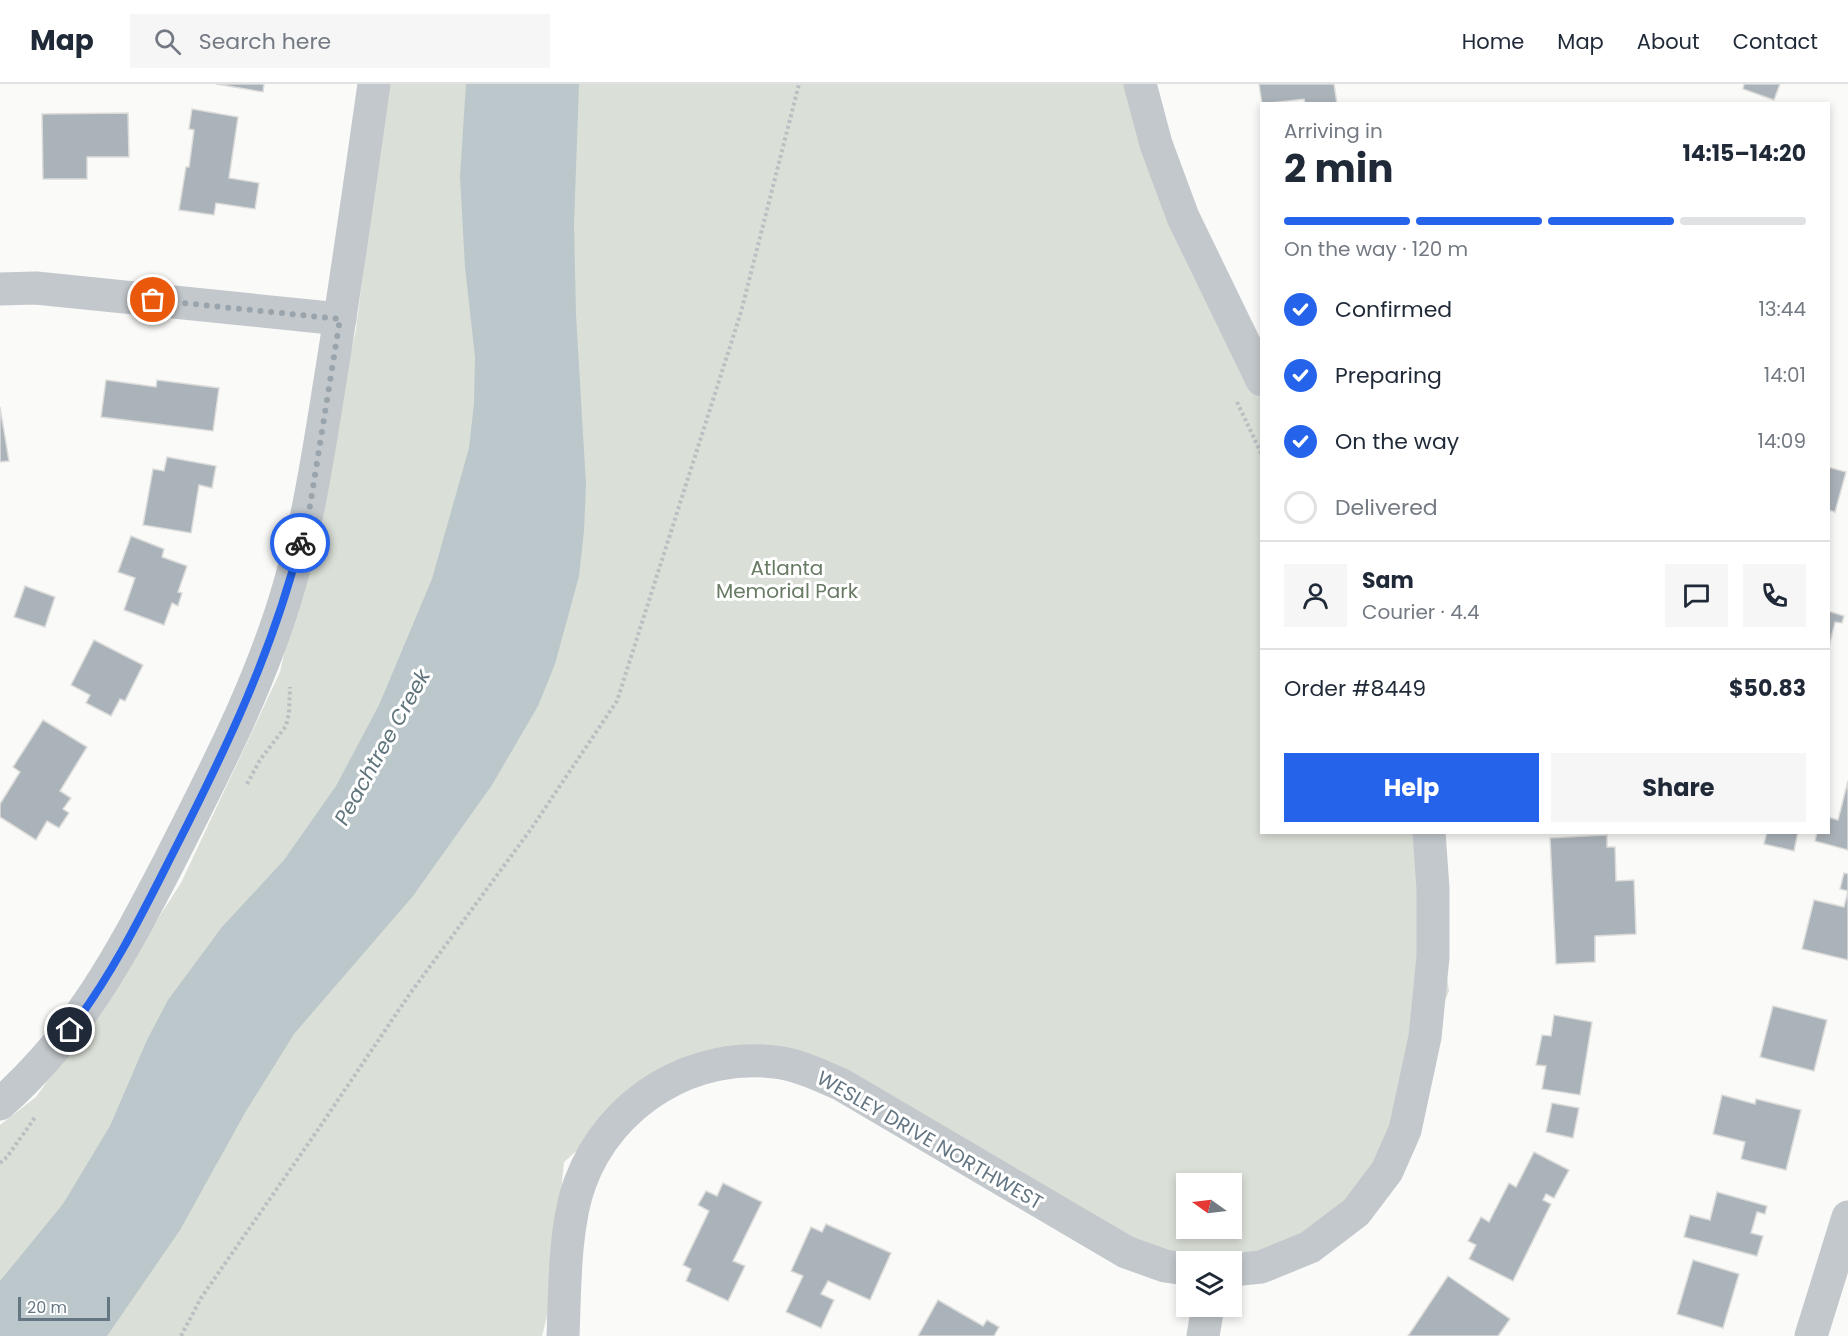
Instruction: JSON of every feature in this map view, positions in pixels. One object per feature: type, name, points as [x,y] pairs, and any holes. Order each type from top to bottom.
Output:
[{"type":"street","points":[[0,1104],[60,1043],[90,1004],[126,945],[218,767],[266,656],[286,595],[310,506],[374,84]]},
{"type":"street","points":[[1140,84],[1156,144],[1183,217],[1260,376]]},
{"type":"street","points":[[0,289],[36,288],[340,319]]},
{"type":"street","points":[[1242,1269],[1261,1267],[1310,1247],[1356,1212],[1387,1172],[1405,1130],[1425,1037],[1433,957],[1433,889],[1429,834]]},
{"type":"street","name":"WESLEY DRIVE NORTHWEST","points":[[563,1336],[566,1266],[573,1211],[580,1183],[596,1149],[621,1116],[650,1092],[680,1075],[716,1064],[747,1061],[782,1063],[815,1072],[842,1085],[1126,1252],[1176,1268]]},
{"type":"street","points":[[1811,1336],[1848,1217]]},
{"type":"street","points":[[1203,1336],[1206,1317]]},
{"type":"path","points":[[181,1336],[201,1298],[409,994],[531,829],[617,701],[741,312],[799,84]]},
{"type":"green space","name":"Atlanta Memorial Park","points":[[387,84],[1135,84],[1260,398],[1260,834],[1426,834],[1449,991],[1348,1235],[1242,1260],[1242,1251],[1176,1251],[1176,1262],[797,1057],[671,1066],[564,1162],[550,1304],[542,1336],[0,1336],[0,1125],[36,1097],[108,996],[181,883],[280,672],[356,329]]},
{"type":"water","name":"Peachtree Creek","points":[[466,84],[579,84],[574,224],[576,315],[586,485],[579,576],[555,664],[538,706],[492,785],[413,896],[294,1034],[246,1111],[180,1230],[107,1336],[0,1336],[0,1281],[63,1204],[110,1126],[147,1040],[168,1000],[222,927],[284,860],[336,786],[379,705],[432,579],[469,448],[474,403],[475,357],[465,267],[460,176]]},
{"type":"building","points":[[216,84],[264,84],[263,92]]},
{"type":"building","points":[[1259,84],[1334,84],[1337,102],[1305,102],[1304,99],[1262,102]]},
{"type":"building","points":[[1744,84],[1780,84],[1774,100],[1743,89]]},
{"type":"building","points":[[192,109],[238,117],[229,178],[259,183],[255,209],[216,203],[214,215],[179,210],[186,167],[189,167],[194,130],[189,129]]},
{"type":"building","points":[[128,113],[129,157],[87,157],[87,179],[43,179],[42,114]]},
{"type":"building","points":[[106,380],[156,387],[157,380],[219,388],[213,431],[101,417]]},
{"type":"building","points":[[0,407],[9,461],[0,462]]},
{"type":"building","points":[[167,457],[216,466],[212,488],[199,485],[191,533],[143,525],[153,469],[164,471]]},
{"type":"building","points":[[1830,468],[1846,472],[1835,512],[1830,511]]},
{"type":"building","points":[[131,536],[164,549],[162,557],[187,566],[178,592],[182,593],[178,606],[172,603],[164,625],[124,610],[135,578],[118,572]]},
{"type":"building","points":[[25,586],[55,597],[45,627],[14,617]]},
{"type":"building","points":[[1830,612],[1844,616],[1842,623],[1835,622],[1830,643]]},
{"type":"building","points":[[94,640],[143,665],[125,701],[120,699],[111,716],[86,703],[90,695],[71,685]]},
{"type":"building","points":[[43,720],[87,747],[60,791],[71,798],[63,809],[69,813],[59,828],[47,821],[36,840],[0,817],[0,804],[20,772],[13,767]]},
{"type":"building","points":[[1848,781],[1848,850],[1815,841],[1817,834],[1830,834],[1830,818],[1838,820]]},
{"type":"building","points":[[1766,834],[1798,834],[1794,851],[1764,844]]},
{"type":"building","points":[[1607,835],[1607,847],[1615,847],[1616,881],[1634,880],[1636,934],[1595,936],[1595,962],[1556,964],[1550,838]]},
{"type":"building","points":[[1844,873],[1848,874],[1848,891],[1840,889]]},
{"type":"building","points":[[1848,891],[1848,960],[1802,949],[1814,900],[1844,907]]},
{"type":"building","points":[[1773,1006],[1827,1020],[1814,1071],[1760,1057]]},
{"type":"building","points":[[1554,1015],[1592,1022],[1580,1095],[1542,1089],[1546,1066],[1536,1065],[1542,1035],[1551,1036]]},
{"type":"building","points":[[1722,1095],[1755,1104],[1756,1099],[1801,1110],[1786,1170],[1741,1159],[1745,1142],[1713,1134]]},
{"type":"building","points":[[1552,1103],[1579,1108],[1573,1138],[1546,1132]]},
{"type":"building","points":[[1534,1152],[1569,1170],[1554,1198],[1546,1194],[1543,1200],[1551,1204],[1513,1281],[1469,1259],[1476,1245],[1468,1241],[1481,1217],[1489,1222],[1509,1183],[1516,1187]]},
{"type":"building","points":[[723,1183],[762,1202],[733,1261],[745,1266],[728,1301],[686,1281],[691,1269],[683,1265],[709,1211],[698,1205],[706,1191],[717,1196]]},
{"type":"building","points":[[1717,1192],[1767,1206],[1765,1214],[1757,1212],[1751,1233],[1763,1236],[1757,1256],[1684,1237],[1690,1215],[1710,1220]]},
{"type":"building","points":[[826,1224],[891,1253],[870,1300],[828,1281],[821,1294],[834,1300],[821,1328],[786,1312],[803,1276],[791,1271],[811,1227],[822,1232]]},
{"type":"building","points":[[1693,1260],[1739,1274],[1723,1328],[1677,1314]]},
{"type":"building","points":[[1448,1276],[1510,1319],[1498,1336],[1408,1336]]},
{"type":"building","points":[[938,1300],[983,1326],[987,1320],[999,1327],[994,1336],[918,1336]]},
{"type":"way so far","points":[[153,300],[340,319],[310,506],[300,543]]},
{"type":"route","points":[[70,1030],[90,1004],[126,945],[218,767],[266,656],[290,585],[300,543]]}]
